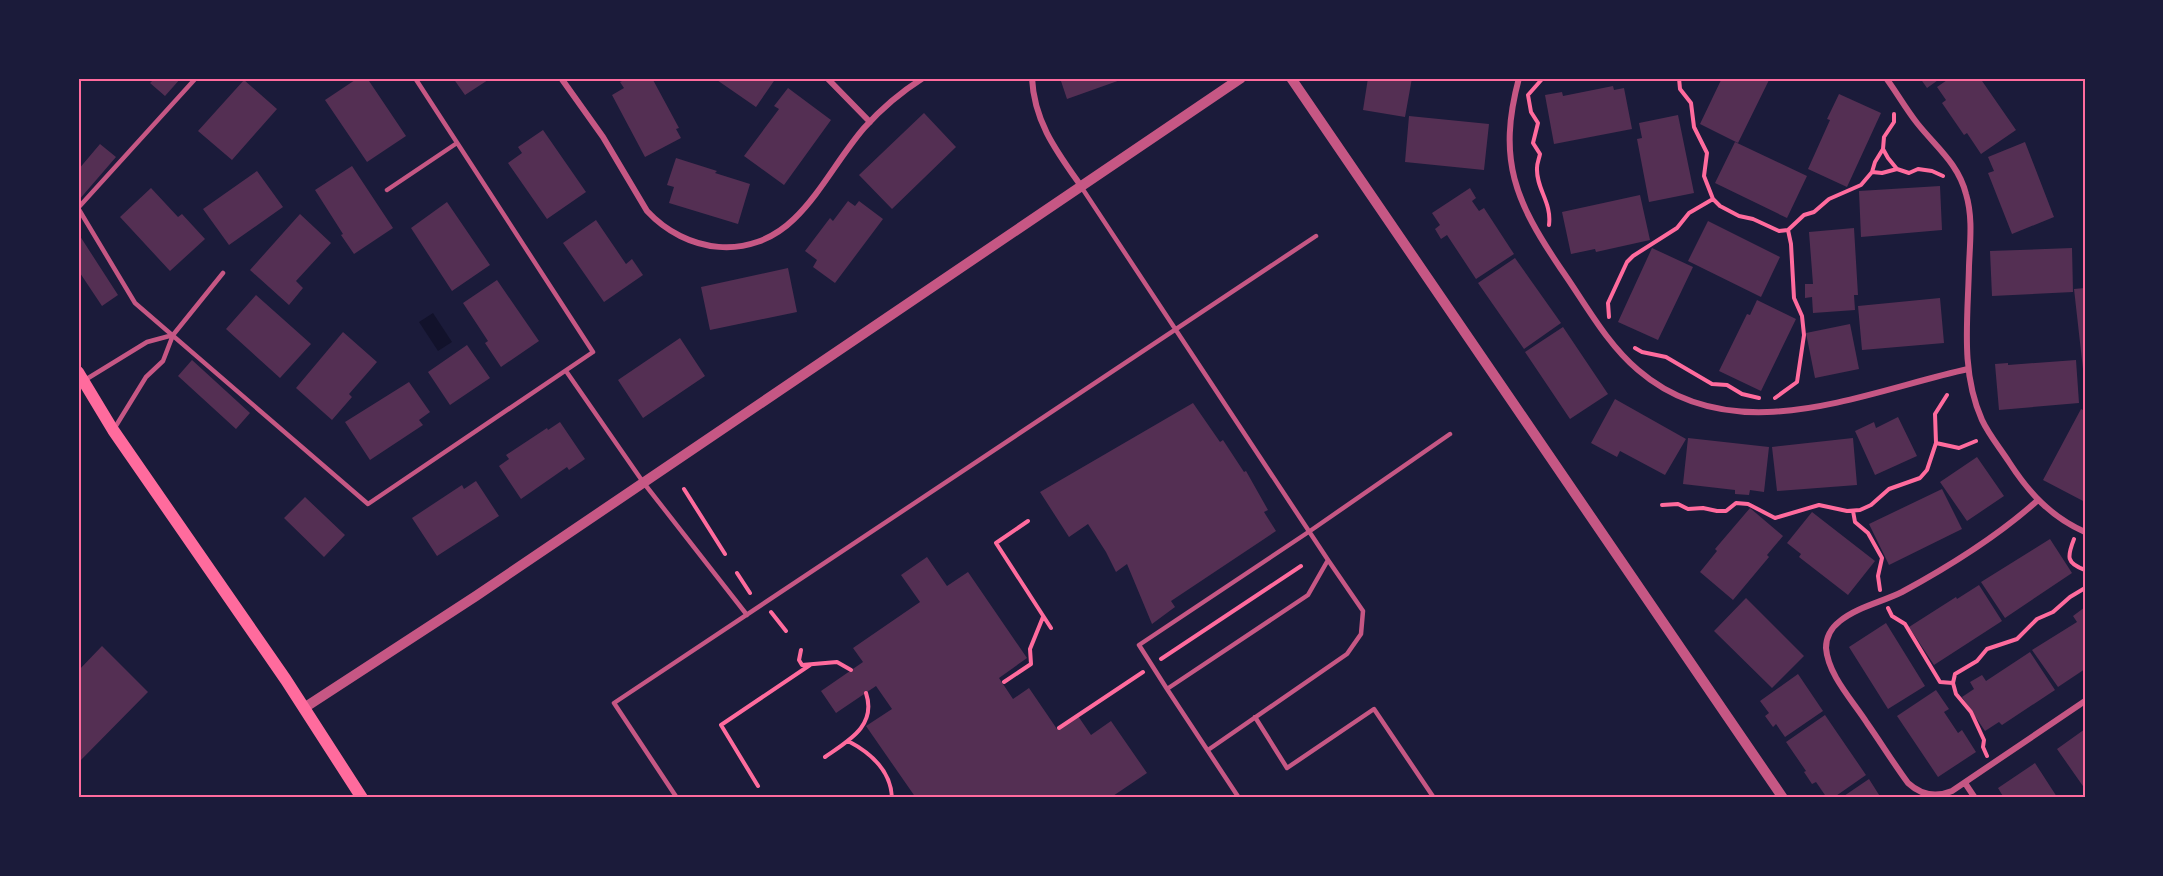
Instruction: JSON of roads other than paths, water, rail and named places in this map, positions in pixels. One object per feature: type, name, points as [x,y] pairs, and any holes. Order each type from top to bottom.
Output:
[{"type":"main road","points":[[81,376],[113,430],[304,708],[362,798]]},
{"type":"street","points":[[561,78],[603,137],[638,199],[656,221],[679,237],[698,244],[718,247],[745,245],[758,241],[788,224],[802,210],[870,122],[896,97],[923,78]]},
{"type":"street","points":[[827,78],[870,122]]},
{"type":"street","points":[[1032,78],[1035,105],[1042,126],[1053,147],[1081,186]]},
{"type":"street","points":[[304,708],[486,590],[1241,78]]},
{"type":"street","points":[[1291,78],[1783,798]]},
{"type":"street","points":[[1519,78],[1512,111],[1509,154],[1523,205],[1542,240],[1608,338],[1632,365],[1655,382],[1691,401],[1710,406],[1776,413],[1828,406],[1929,377],[1968,369]]},
{"type":"street","points":[[1886,78],[1916,122],[1948,156],[1963,182],[1967,196],[1971,226],[1967,328],[1968,369],[1971,387],[1983,421],[2020,479],[2038,500],[2051,512],[2082,530]]},
{"type":"street","points":[[2038,500],[2007,526],[1962,557],[1899,593],[1844,617],[1829,633],[1826,640],[1828,658],[1838,679],[1908,783],[1928,795],[1946,794],[1965,783],[2085,701]]},
{"type":"street","points":[[1965,783],[1975,798]]},
{"type":"lane","points":[[196,78],[78,208],[135,303],[368,504],[593,352],[415,78]]},
{"type":"lane","points":[[387,190],[457,143]]},
{"type":"lane","points":[[1081,186],[1363,610],[1361,634],[1347,654],[1208,750]]},
{"type":"lane","points":[[677,798],[614,703],[1316,236]]},
{"type":"lane","points":[[113,430],[146,377],[163,361],[173,335],[223,273]]},
{"type":"lane","points":[[81,376],[147,342],[173,335]]},
{"type":"lane","points":[[566,370],[643,482],[747,615]]},
{"type":"lane","points":[[1239,798],[1138,645],[1310,531],[1450,434]]},
{"type":"lane","points":[[1167,689],[1308,595],[1328,560]]},
{"type":"lane","points":[[1255,717],[1287,768],[1374,709],[1434,798]]}]
